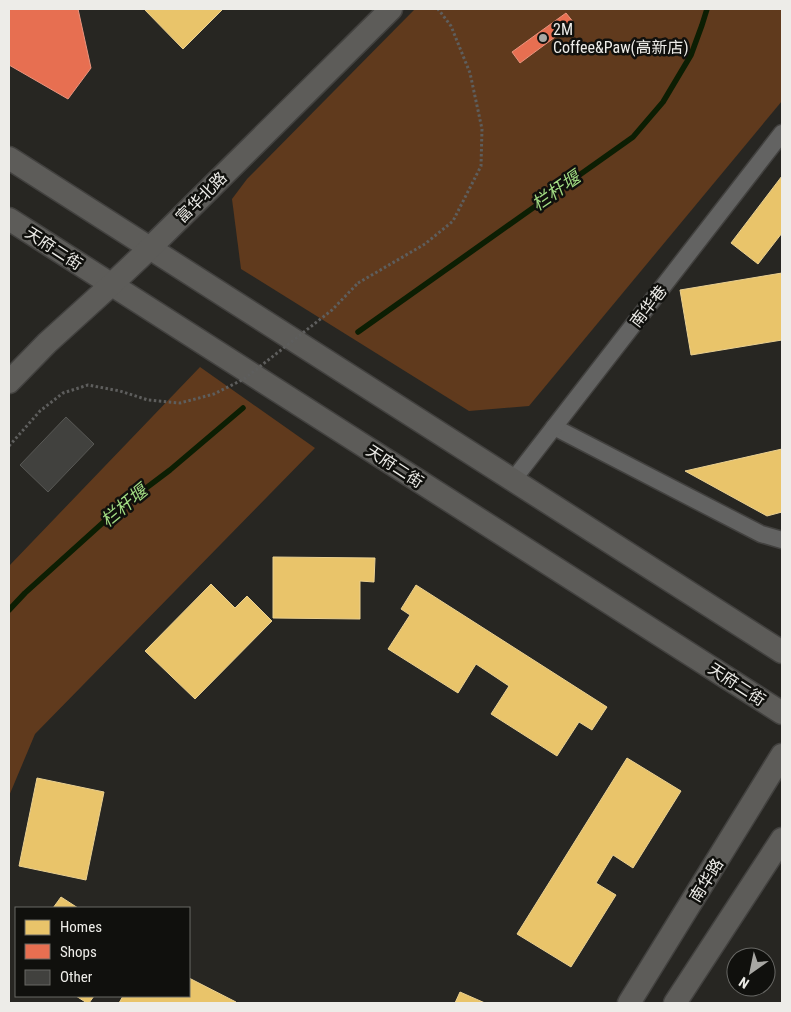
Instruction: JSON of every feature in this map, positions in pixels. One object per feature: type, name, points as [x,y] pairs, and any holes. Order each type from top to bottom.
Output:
[{"type":"main road","name":"富华北路","points":[[9,382],[47,343],[150,248],[391,9]]},
{"type":"main road","points":[[9,158],[782,652]]},
{"type":"main road","name":"天府二街","points":[[9,219],[782,713]]},
{"type":"main road","name":"南华路","points":[[629,1003],[782,755]]},
{"type":"main road","points":[[675,1003],[782,839]]},
{"type":"street","name":"南华巷","points":[[513,480],[782,133]]},
{"type":"street","points":[[554,427],[761,534],[782,540]]},
{"type":"path","points":[[9,446],[40,411],[62,393],[88,385],[120,391],[148,400],[180,403],[214,394],[244,379],[332,310],[358,283],[425,244],[453,221],[481,166],[482,129],[470,73],[451,26],[438,9]]},
{"type":"shaded area","points":[[415,9],[782,9],[782,101],[529,406],[469,411],[241,269],[232,199],[247,179]]},
{"type":"shaded area","points":[[200,367],[315,448],[35,734],[9,796],[9,566]]},
{"type":"building: Homes","points":[[144,9],[223,9],[183,49]]},
{"type":"building: Homes","points":[[782,176],[782,233],[758,264],[731,243]]},
{"type":"building: Homes","points":[[782,273],[782,340],[691,355],[680,290]]},
{"type":"building: Homes","points":[[782,449],[782,512],[767,516],[685,471]]},
{"type":"building: Homes","points":[[273,557],[375,558],[374,582],[360,581],[360,619],[273,618]]},
{"type":"building: Homes","points":[[211,584],[235,608],[247,596],[272,621],[195,699],[145,651]]},
{"type":"building: Homes","points":[[416,585],[607,707],[592,730],[579,722],[557,756],[491,714],[509,686],[476,664],[458,693],[388,649],[410,615],[401,609]]},
{"type":"building: Homes","points":[[627,758],[681,791],[633,868],[613,855],[596,883],[616,895],[571,967],[517,934]]},
{"type":"building: Homes","points":[[37,778],[104,792],[86,880],[19,866]]},
{"type":"building: Homes","points":[[61,897],[76,907],[54,907]]},
{"type":"building: Homes","points":[[190,979],[236,1002],[235,1003],[119,1003],[122,997],[190,997]]},
{"type":"building: Homes","points":[[460,992],[485,1003],[455,1003]]},
{"type":"building: Homes","points":[[78,997],[93,997],[87,1003]]},
{"type":"building: Shops","points":[[9,9],[78,9],[91,68],[68,99],[9,65]]},
{"type":"building: Shops","name":"2M Coffee&Paw(高新店)","points":[[566,13],[574,23],[520,63],[512,52]]},
{"type":"building: Other","points":[[66,417],[94,444],[48,492],[20,465]]},
{"type":"waterway","name":"栏杆堰","points":[[358,332],[633,137],[663,102],[691,55],[707,9]]},
{"type":"waterway","name":"栏杆堰","points":[[9,610],[25,593],[117,510],[170,470],[243,408]]},
{"type":"place","name":"2M Coffee&Paw(高新店)","points":[[543,38]]}]
